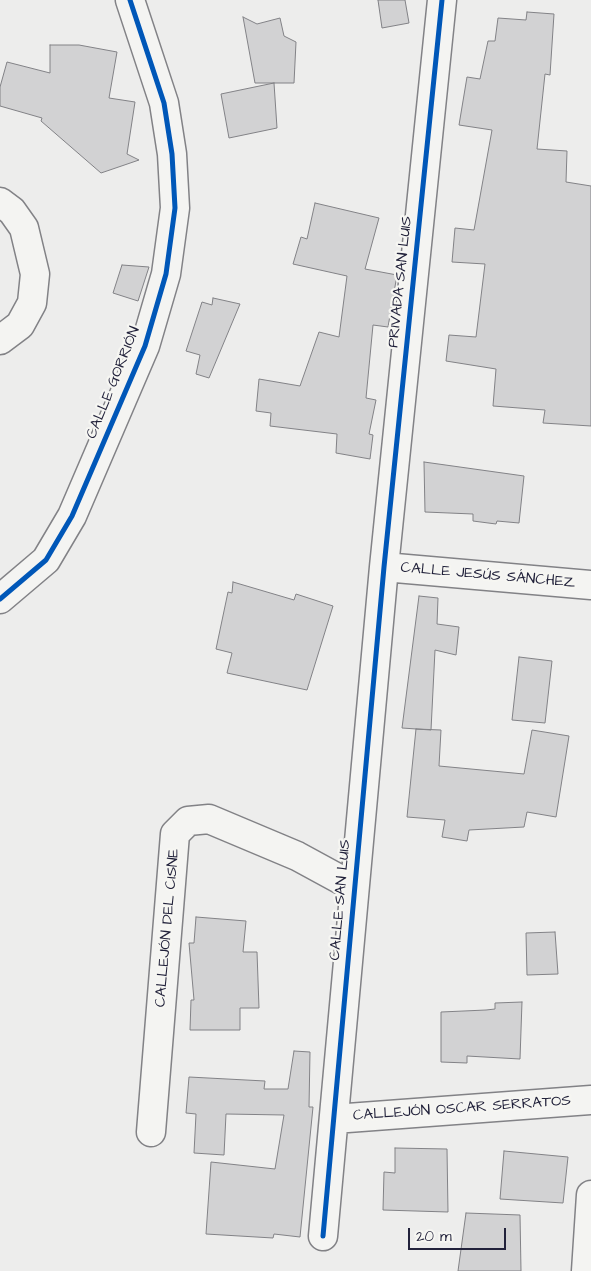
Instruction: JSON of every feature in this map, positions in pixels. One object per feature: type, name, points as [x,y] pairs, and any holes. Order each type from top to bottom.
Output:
[{"type":"street","name":"CALLE GORRIÓN","points":[[0,599],[46,560],[72,516],[146,346],[166,274],[175,208],[172,154],[164,103],[130,0]]},
{"type":"street","name":"PRIVADA SAN LUIS","points":[[384,567],[442,0]]},
{"type":"street","points":[[0,340],[20,325],[32,303],[35,274],[24,228],[6,207]]},
{"type":"street","name":"CALLE JESÚS SÁNCHEZ","points":[[384,567],[591,585]]},
{"type":"street","name":"CALLE SAN LUIS","points":[[323,1236],[384,567]]},
{"type":"street","name":"CALLEJÓN DEL CISNE","points":[[151,1132],[176,834],[188,821],[210,819],[297,856],[354,887]]},
{"type":"street","name":"CALLEJÓN OSCAR SERRATOS","points":[[334,1119],[591,1100]]},
{"type":"street","points":[[586,1271],[591,1195]]},
{"type":"building","points":[[378,0],[405,0],[409,23],[382,28]]},
{"type":"building","points":[[527,12],[554,14],[550,75],[545,74],[537,149],[567,151],[566,182],[591,186],[591,426],[543,423],[545,410],[493,406],[496,369],[446,361],[449,335],[476,337],[485,264],[452,262],[455,228],[474,230],[492,130],[459,125],[467,77],[480,79],[488,41],[495,41],[498,18],[526,20]]},
{"type":"building","points":[[243,17],[257,24],[280,18],[284,36],[296,42],[294,83],[255,83]]},
{"type":"building","points":[[50,45],[79,45],[117,52],[109,98],[135,102],[127,154],[139,160],[101,173],[41,121],[42,118],[0,106],[0,87],[7,62],[50,73]]},
{"type":"building","points":[[274,83],[277,128],[229,138],[221,94]]},
{"type":"building","points":[[315,203],[379,218],[365,269],[397,275],[388,327],[373,325],[366,398],[376,400],[369,434],[373,435],[370,459],[336,453],[337,434],[270,426],[271,413],[256,411],[259,379],[300,386],[319,332],[339,337],[347,276],[293,264],[301,237],[307,239]]},
{"type":"building","points":[[122,265],[149,267],[138,301],[113,293]]},
{"type":"building","points":[[213,298],[240,304],[209,378],[196,374],[200,355],[186,351],[202,302],[212,305]]},
{"type":"building","points":[[424,462],[524,476],[519,523],[497,521],[496,524],[473,521],[473,514],[425,512]]},
{"type":"building","points":[[233,582],[294,600],[296,594],[333,606],[307,690],[227,673],[232,653],[216,649],[228,592],[232,593]]},
{"type":"building","points":[[419,596],[438,598],[437,624],[459,627],[456,655],[435,650],[431,730],[402,728]]},
{"type":"building","points":[[519,657],[552,661],[545,723],[512,720]]},
{"type":"building","points":[[416,729],[441,730],[439,766],[524,774],[532,730],[569,736],[556,817],[527,812],[524,827],[469,830],[467,841],[442,837],[445,820],[407,817]]},
{"type":"building","points":[[196,917],[246,921],[243,952],[257,952],[259,1008],[240,1008],[240,1030],[190,1030],[191,1000],[194,1000],[189,943],[194,943]]},
{"type":"building","points":[[555,932],[558,974],[527,975],[526,933]]},
{"type":"building","points":[[522,1002],[520,1059],[467,1056],[467,1063],[441,1062],[441,1012],[495,1009],[495,1003]]},
{"type":"building","points":[[294,1051],[310,1052],[309,1107],[313,1107],[300,1237],[274,1234],[273,1238],[206,1234],[211,1162],[275,1169],[284,1115],[226,1114],[224,1155],[194,1153],[196,1114],[186,1113],[189,1077],[265,1081],[264,1089],[288,1089]]},
{"type":"building","points":[[395,1148],[447,1149],[448,1212],[383,1210],[384,1172],[395,1173]]},
{"type":"building","points":[[504,1151],[568,1157],[563,1203],[500,1199]]},
{"type":"building","points":[[466,1213],[520,1215],[521,1271],[458,1271]]},
{"type":"cycle path","points":[[0,599],[46,560],[72,516],[145,346],[166,274],[175,208],[172,154],[164,103],[130,0]]},
{"type":"cycle path","points":[[323,1236],[384,567],[442,0]]}]
